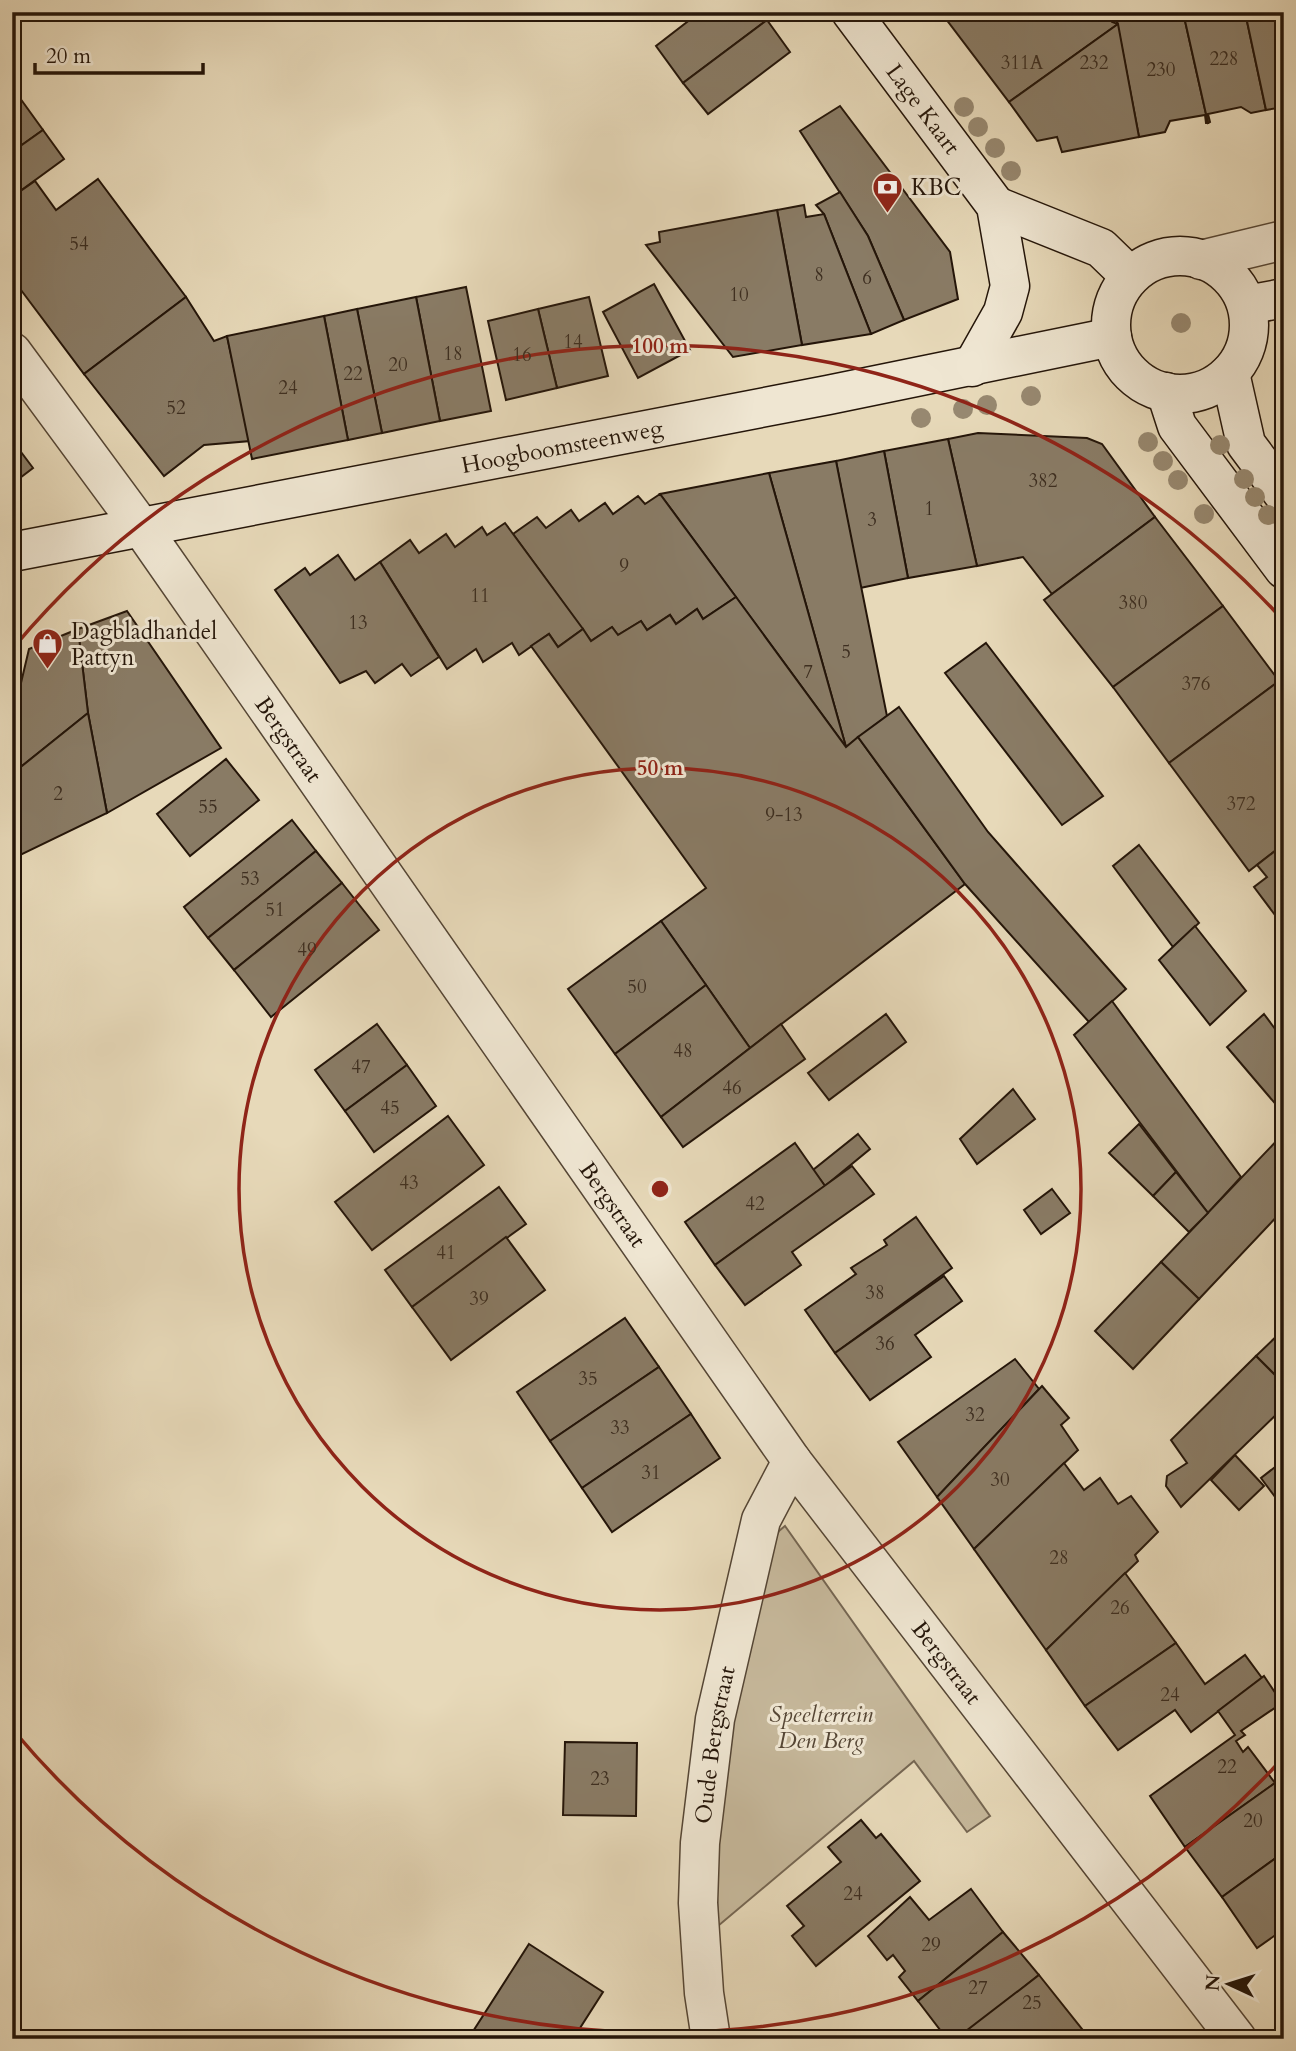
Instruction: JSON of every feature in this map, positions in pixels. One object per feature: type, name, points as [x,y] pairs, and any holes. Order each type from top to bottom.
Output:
[{"type":"street","name":"Lage Kaart","points":[[851,12],[996,206],[1010,286],[1003,312],[972,367]]},
{"type":"street","points":[[996,206],[1101,248],[1130,276]]},
{"type":"street","points":[[1201,260],[1284,240]]},
{"type":"street","points":[[1173,255],[1201,260],[1229,275],[1247,305],[1250,329],[1243,353],[1230,373],[1196,395],[1166,393],[1147,386],[1130,373],[1118,357],[1112,337],[1114,303],[1130,276],[1150,262],[1173,255]]},
{"type":"street","points":[[1247,305],[1284,298]]},
{"type":"street","name":"Hoogboomsteenweg","points":[[12,552],[972,367],[1112,337]]},
{"type":"street","name":"Bergstraat","points":[[12,352],[141,527],[792,1461],[1237,2039]]},
{"type":"street","points":[[1230,373],[1247,444],[1284,495]]},
{"type":"street","points":[[1166,393],[1177,426],[1284,569]]},
{"type":"street","name":"Oude Bergstraat","points":[[711,2039],[704,1993],[698,1903],[700,1843],[715,1719],[761,1520],[792,1461]]},
{"type":"green space","name":"Speelterrein Den Berg","points":[[785,1526],[990,1816],[967,1832],[914,1761],[718,1926],[716,1868],[733,1722],[773,1542]]},
{"type":"building","points":[[700,12],[761,12],[767,20],[683,83],[656,46]]},
{"type":"building","points":[[946,12],[1105,12],[1112,22],[1118,24],[1009,102],[943,15]]},
{"type":"building","points":[[1115,12],[1183,12],[1208,123],[1205,115],[1170,121],[1165,132],[1139,137]]},
{"type":"building","points":[[1183,12],[1245,12],[1266,110],[1251,113],[1241,107],[1208,114],[1208,123]]},
{"type":"building","points":[[1245,12],[1284,12],[1284,107],[1266,110]]},
{"type":"building","points":[[767,20],[790,52],[708,114],[683,83]]},
{"type":"building","points":[[1118,24],[1139,137],[1062,152],[1057,137],[1037,141],[1009,102]]},
{"type":"building","points":[[12,87],[43,130],[12,152]]},
{"type":"building","name":"KBC","points":[[840,106],[950,252],[958,299],[904,320],[868,236],[800,131]]},
{"type":"building","points":[[43,130],[64,159],[12,197],[12,152]]},
{"type":"building","points":[[98,179],[186,297],[84,374],[12,278],[12,197],[35,181],[56,210]]},
{"type":"building","points":[[840,192],[868,236],[904,320],[871,334],[824,214],[816,205]]},
{"type":"building","points":[[804,205],[806,217],[824,214],[871,334],[802,345],[777,210]]},
{"type":"building","points":[[777,210],[802,345],[733,357],[646,245],[660,242],[659,232]]},
{"type":"building","points":[[654,284],[690,350],[638,378],[603,312]]},
{"type":"building","points":[[466,287],[491,411],[440,421],[416,297]]},
{"type":"building","points":[[186,297],[214,341],[227,336],[250,441],[204,445],[164,476],[84,374]]},
{"type":"building","points":[[416,297],[440,421],[382,433],[357,309]]},
{"type":"building","points":[[589,297],[608,376],[557,388],[538,309]]},
{"type":"building","points":[[357,309],[382,433],[348,440],[324,316]]},
{"type":"building","points":[[538,309],[557,388],[506,400],[488,321]]},
{"type":"building","points":[[324,316],[348,440],[252,459],[227,336]]},
{"type":"building","points":[[978,433],[1087,438],[1102,444],[1155,517],[1052,594],[1023,557],[977,566],[948,439]]},
{"type":"building","points":[[948,439],[977,566],[908,578],[884,451]]},
{"type":"building","points":[[12,440],[33,468],[12,484]]},
{"type":"building","points":[[884,451],[908,578],[860,588],[836,461]]},
{"type":"building","points":[[836,461],[887,716],[846,747],[769,473]]},
{"type":"building","points":[[769,473],[846,747],[660,494]]},
{"type":"building","points":[[660,494],[736,597],[703,619],[697,609],[676,624],[670,615],[647,630],[641,621],[618,635],[612,627],[591,641],[513,534],[537,517],[546,528],[571,510],[579,521],[605,503],[613,514],[638,496],[645,504]]},
{"type":"building","points":[[1155,517],[1223,606],[1113,687],[1044,600]]},
{"type":"building","points":[[505,523],[583,629],[558,647],[549,634],[519,655],[512,643],[483,662],[476,649],[447,669],[380,562],[410,540],[419,553],[446,534],[455,547],[482,527],[487,535]]},
{"type":"building","points":[[338,555],[355,580],[380,562],[439,657],[411,676],[402,664],[375,683],[366,671],[340,683],[275,590],[305,568],[310,575]]},
{"type":"building","points":[[736,597],[846,747],[858,737],[965,884],[750,1048],[661,921],[706,888],[531,646],[549,634],[558,647],[583,629],[591,641],[612,627],[618,635],[641,621],[647,630],[670,615],[676,624],[697,609],[703,619]]},
{"type":"building","points":[[1223,606],[1279,681],[1169,763],[1113,687]]},
{"type":"building","points":[[127,611],[221,748],[107,813],[88,713],[78,629]]},
{"type":"building","points":[[78,629],[88,713],[12,774],[12,721],[29,649]]},
{"type":"building","points":[[986,643],[1103,796],[1062,825],[945,673]]},
{"type":"building","points":[[1279,681],[1284,687],[1284,844],[1249,871],[1169,763]]},
{"type":"building","points":[[899,707],[988,832],[1126,989],[1089,1022],[965,884],[858,737]]},
{"type":"building","points":[[88,713],[107,813],[12,859],[12,774]]},
{"type":"building","points":[[226,759],[259,800],[190,856],[157,814]]},
{"type":"building","points":[[292,820],[316,851],[208,938],[184,907]]},
{"type":"building","points":[[1284,844],[1284,927],[1254,887],[1267,877],[1257,865]]},
{"type":"building","points":[[1139,845],[1199,923],[1173,947],[1113,866]]},
{"type":"building","points":[[316,851],[342,883],[234,970],[208,938]]},
{"type":"building","points":[[342,883],[379,930],[271,1017],[234,970]]},
{"type":"building","points":[[661,921],[706,985],[615,1054],[568,989]]},
{"type":"building","points":[[1195,926],[1246,991],[1210,1025],[1159,960]]},
{"type":"building","points":[[706,985],[750,1048],[661,1117],[615,1054]]},
{"type":"building","points":[[1112,1001],[1241,1177],[1208,1213],[1074,1035]]},
{"type":"building","points":[[886,1014],[906,1042],[829,1100],[808,1073]]},
{"type":"building","points":[[1264,1014],[1284,1041],[1284,1114],[1227,1047]]},
{"type":"building","points":[[377,1024],[407,1065],[345,1111],[315,1070]]},
{"type":"building","points":[[781,1024],[805,1059],[683,1147],[661,1117]]},
{"type":"building","points":[[407,1065],[436,1106],[374,1152],[345,1111]]},
{"type":"building","points":[[1013,1089],[1035,1119],[977,1164],[960,1139]]},
{"type":"building","points":[[448,1116],[484,1165],[372,1250],[335,1202]]},
{"type":"building","points":[[1139,1124],[1176,1172],[1153,1196],[1109,1153]]},
{"type":"building","points":[[1284,1133],[1284,1209],[1199,1299],[1161,1262]]},
{"type":"building","points":[[858,1134],[870,1149],[825,1186],[813,1170]]},
{"type":"building","points":[[795,1143],[825,1186],[715,1265],[685,1222]]},
{"type":"building","points":[[852,1166],[874,1194],[792,1252],[801,1265],[745,1305],[715,1265]]},
{"type":"building","points":[[1176,1172],[1208,1213],[1189,1232],[1153,1196]]},
{"type":"building","points":[[499,1187],[526,1224],[412,1307],[385,1270]]},
{"type":"building","points":[[1052,1189],[1070,1213],[1041,1234],[1024,1210]]},
{"type":"building","points":[[916,1217],[952,1268],[835,1353],[805,1310],[856,1274],[851,1268],[887,1245],[884,1240]]},
{"type":"building","points":[[506,1237],[545,1290],[451,1360],[412,1307]]},
{"type":"building","points":[[1161,1262],[1199,1299],[1133,1369],[1095,1331]]},
{"type":"building","points":[[944,1276],[962,1301],[915,1335],[931,1357],[870,1400],[835,1353]]},
{"type":"building","points":[[625,1318],[659,1367],[550,1441],[517,1392]]},
{"type":"building","points":[[1284,1329],[1284,1384],[1256,1356]]},
{"type":"building","points":[[1256,1356],[1284,1384],[1284,1407],[1181,1507],[1166,1486],[1167,1476],[1187,1463],[1171,1440]]},
{"type":"building","points":[[1015,1359],[1039,1389],[937,1497],[898,1442]]},
{"type":"building","points":[[659,1367],[691,1414],[582,1488],[550,1441]]},
{"type":"building","points":[[1042,1386],[1069,1418],[1061,1425],[1078,1450],[974,1549],[937,1497]]},
{"type":"building","points":[[691,1414],[720,1458],[612,1532],[582,1488]]},
{"type":"building","points":[[1235,1455],[1264,1486],[1239,1510],[1211,1480]]},
{"type":"building","points":[[1284,1460],[1284,1509],[1261,1478]]},
{"type":"building","points":[[1064,1463],[1084,1490],[1100,1478],[1118,1504],[1131,1496],[1158,1532],[1135,1555],[1138,1561],[1046,1650],[974,1549]]},
{"type":"building","points":[[1125,1573],[1176,1643],[1085,1706],[1046,1650]]},
{"type":"building","points":[[1176,1643],[1205,1684],[1245,1655],[1262,1678],[1191,1732],[1175,1710],[1118,1750],[1085,1706]]},
{"type":"building","points":[[1264,1676],[1282,1703],[1241,1731],[1245,1735],[1236,1741],[1243,1752],[1248,1747],[1275,1783],[1185,1847],[1150,1796],[1235,1735],[1218,1711]]},
{"type":"building","points":[[565,1742],[637,1743],[636,1816],[563,1815]]},
{"type":"building","points":[[1275,1783],[1284,1794],[1284,1852],[1222,1897],[1185,1847]]},
{"type":"building","points":[[861,1820],[876,1838],[881,1834],[920,1881],[816,1966],[792,1936],[804,1926],[787,1906],[841,1862],[828,1847]]},
{"type":"building","points":[[1284,1852],[1284,1929],[1257,1948],[1222,1897]]},
{"type":"building","points":[[971,1889],[1003,1932],[918,2001],[899,1977],[905,1971],[893,1955],[887,1960],[868,1936],[910,1897],[929,1920]]},
{"type":"building","points":[[1003,1932],[1039,1975],[958,2039],[947,2039],[918,2001]]},
{"type":"building","points":[[529,1944],[603,1992],[573,2039],[474,2039],[470,2036]]},
{"type":"building","points":[[1039,1975],[1086,2034],[1080,2039],[972,2039],[966,2031]]},
{"type":"place","name":"KBC","points":[[888,214]]},
{"type":"place","name":"Dagbladhandel Pattyn","points":[[48,671]]}]
